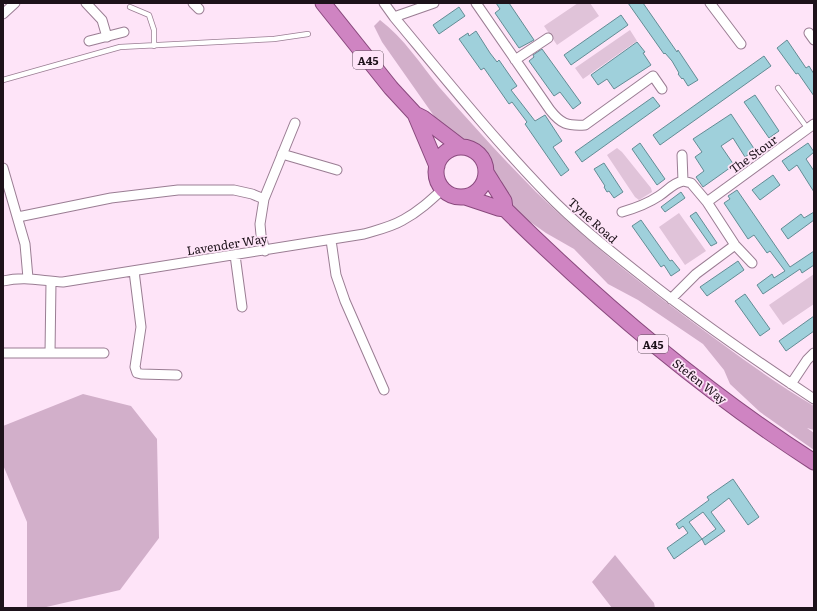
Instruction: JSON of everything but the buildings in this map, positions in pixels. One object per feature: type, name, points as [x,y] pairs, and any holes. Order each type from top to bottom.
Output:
[{"type":"highway","name":"A45","points":[[324,3],[391,88],[415,114],[437,166]]},
{"type":"highway","name":"A45","points":[[415,114],[423,118],[461,147]]},
{"type":"highway","points":[[465,197],[473,195],[480,190],[487,174],[486,166],[480,155],[469,148],[461,147],[445,153],[437,166],[436,175],[443,190],[453,196],[465,197],[498,208],[506,209]]},
{"type":"highway","name":"Stefen Way","points":[[487,174],[504,201],[506,209],[556,260],[648,340],[726,401],[814,462]]},
{"type":"street","points":[[3,14],[15,3]]},
{"type":"street","points":[[86,3],[102,20],[107,37]]},
{"type":"street","name":"Tyne Road","points":[[384,3],[465,102],[546,194],[587,231],[671,299],[814,399]]},
{"type":"street","points":[[394,17],[434,3]]},
{"type":"street","points":[[476,3],[484,17],[550,110],[557,119],[566,124],[576,126],[585,125],[653,76],[662,89]]},
{"type":"street","points":[[710,3],[741,44]]},
{"type":"street","points":[[89,41],[124,32]]},
{"type":"street","points":[[515,60],[548,38]]},
{"type":"street","points":[[265,250],[260,224],[264,199],[295,123]]},
{"type":"street","name":"The Stour","points":[[707,202],[811,127]]},
{"type":"street","points":[[282,154],[337,170]]},
{"type":"street","points":[[682,155],[683,181]]},
{"type":"street","points":[[3,168],[5,183],[18,217],[25,244],[28,278]]},
{"type":"street","points":[[622,212],[642,207],[660,195],[675,182],[683,181],[691,183],[707,202],[735,245],[752,263]]},
{"type":"street","points":[[18,217],[111,198],[178,190],[234,190],[252,194],[264,199]]},
{"type":"street","name":"Lavender Way","points":[[3,281],[28,278],[51,282],[63,282],[234,256],[364,234],[386,228],[402,221],[443,190]]},
{"type":"street","points":[[331,240],[336,275],[344,301],[384,390]]},
{"type":"street","points":[[671,299],[696,274],[735,245]]},
{"type":"street","points":[[234,256],[242,306]]},
{"type":"street","points":[[134,271],[141,327],[135,368],[137,372],[141,374],[177,375]]},
{"type":"street","points":[[50,353],[51,282]]},
{"type":"street","points":[[3,353],[104,353]]},
{"type":"street","points":[[791,384],[807,360],[814,353]]},
{"type":"lane","points":[[130,7],[149,15],[154,30],[154,46]]},
{"type":"lane","points":[[3,80],[120,47],[274,39],[308,34]]},
{"type":"lane","points":[[778,88],[811,127]]},
{"type":"shaded area","points":[[578,3],[590,3],[599,16],[557,45],[544,26]]},
{"type":"shaded area","points":[[380,20],[405,43],[440,88],[499,154],[572,226],[629,273],[734,353],[814,406],[814,430],[807,428],[814,433],[814,450],[760,412],[730,384],[724,370],[703,344],[638,300],[608,284],[574,249],[546,233],[516,212],[508,202],[501,180],[472,147],[453,143],[382,42],[374,26]]},
{"type":"shaded area","points":[[630,30],[637,41],[583,79],[575,68]]},
{"type":"shaded area","points":[[617,148],[622,152],[651,188],[652,192],[639,200],[635,197],[607,155]]},
{"type":"shaded area","points":[[679,213],[706,251],[685,265],[659,227]]},
{"type":"shaded area","points":[[814,274],[814,304],[783,325],[769,305]]},
{"type":"shaded area","points":[[83,394],[131,406],[157,439],[159,538],[120,590],[42,608],[27,608],[27,522],[3,465],[3,426]]},
{"type":"shaded area","points":[[615,555],[654,603],[655,608],[612,608],[592,582]]}]
